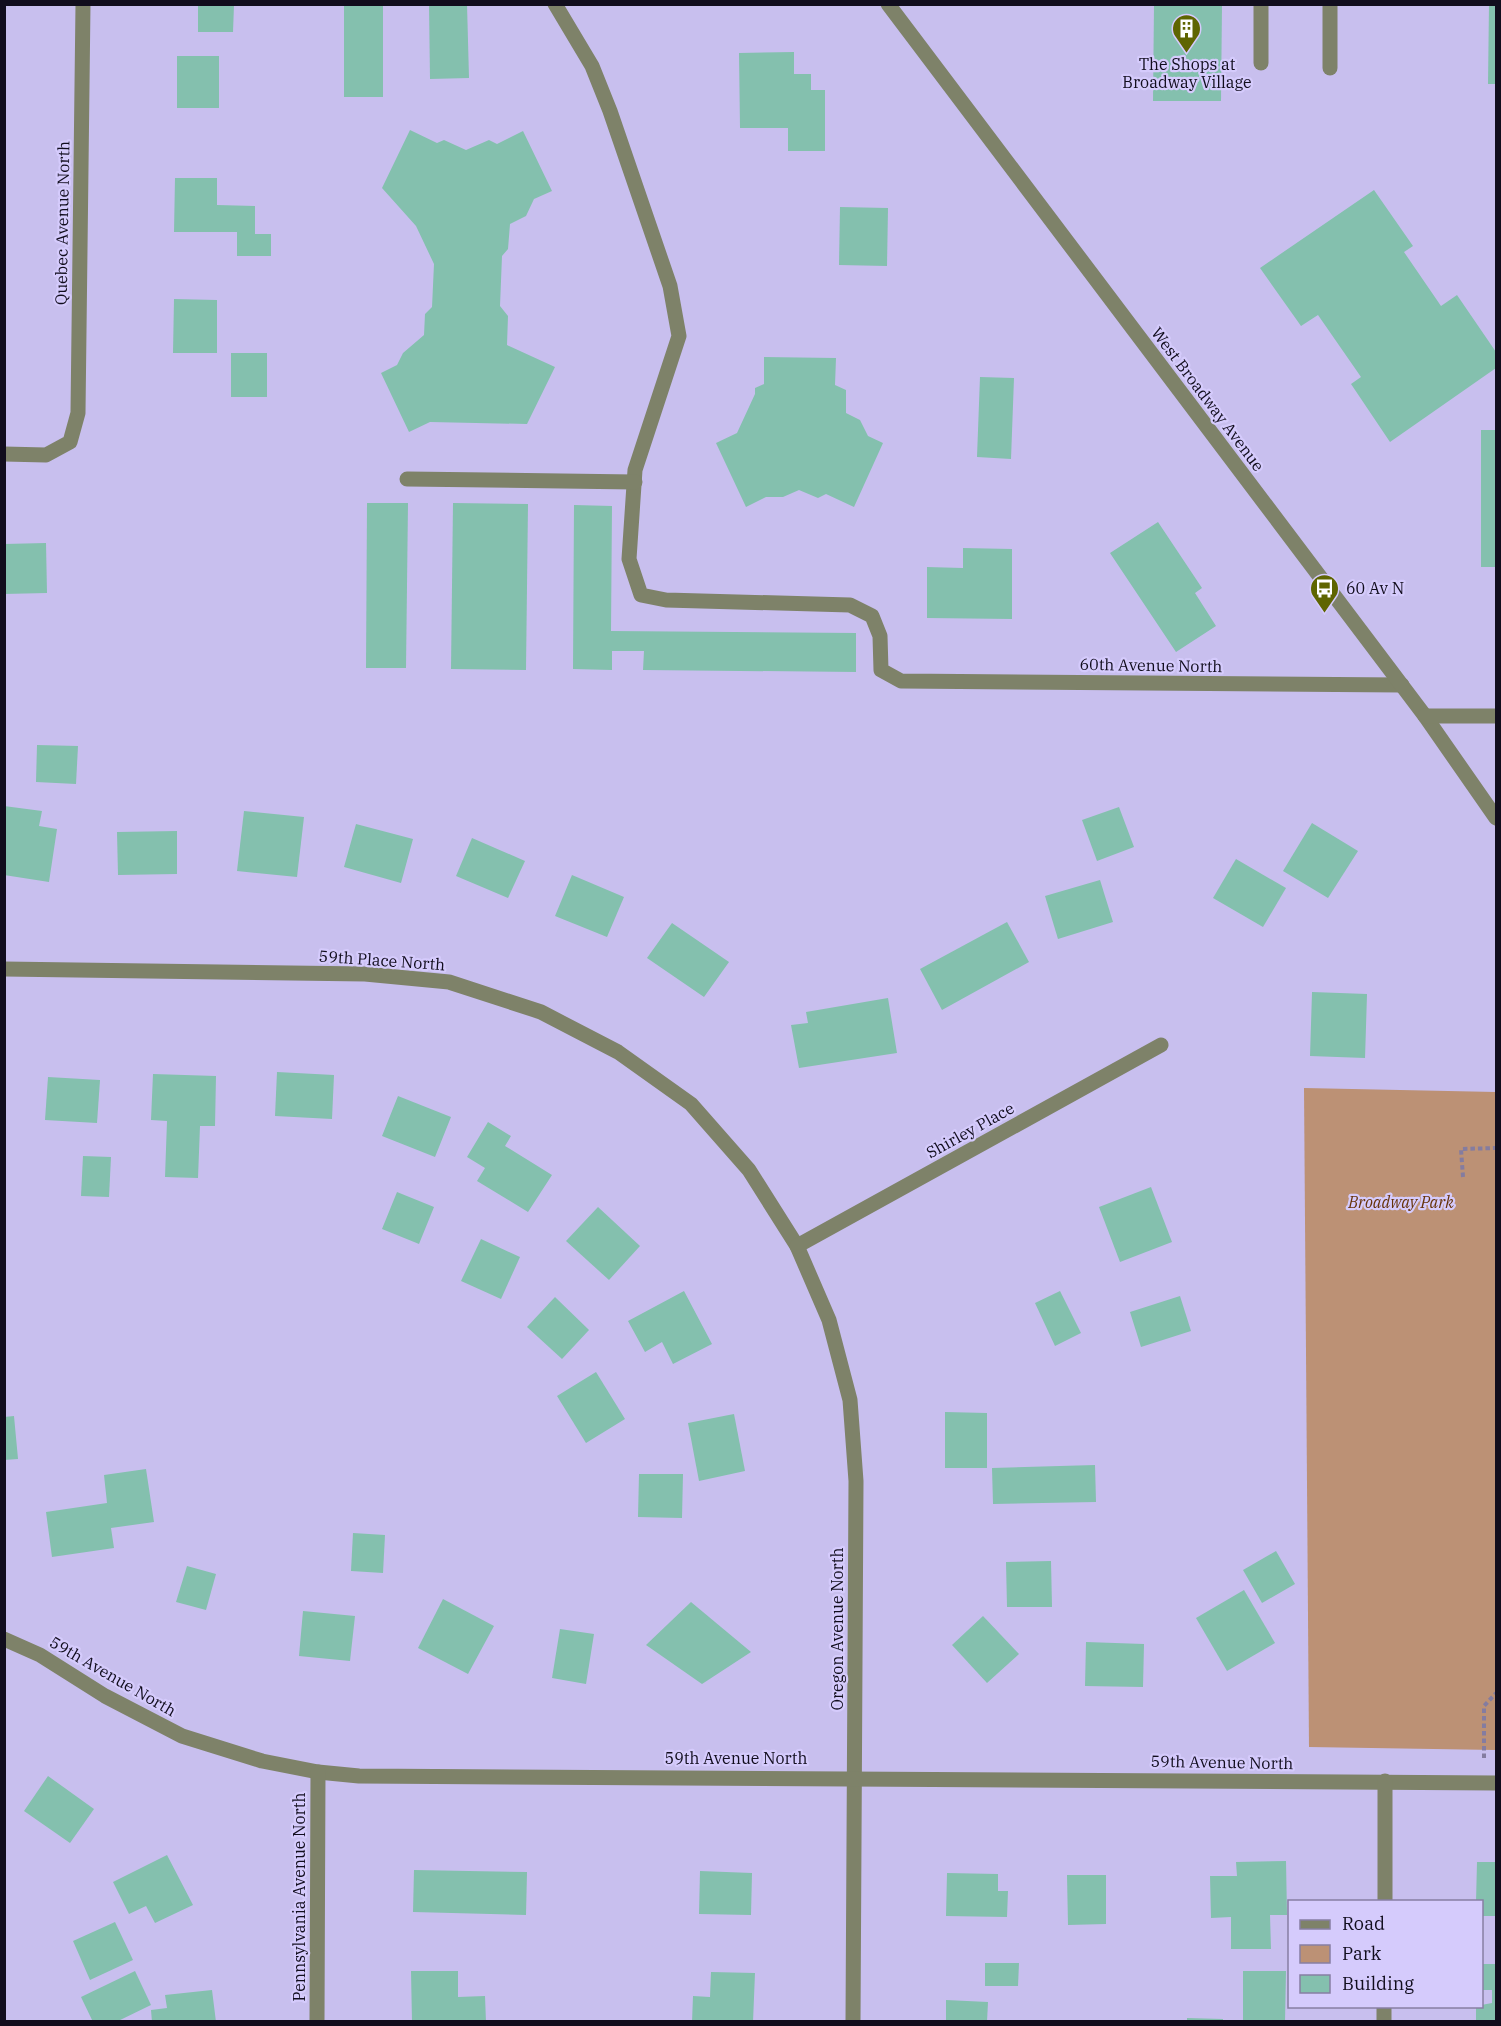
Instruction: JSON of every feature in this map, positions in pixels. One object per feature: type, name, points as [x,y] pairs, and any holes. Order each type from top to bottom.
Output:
[{"type":"street","name":"Quebec Avenue North","points":[[4,454],[46,455],[70,442],[78,413],[83,4]]},
{"type":"street","points":[[407,479],[635,482],[635,470],[679,336],[670,286],[610,111],[592,66],[555,4]]},
{"type":"street","name":"West Broadway Avenue","points":[[888,4],[1402,685],[1497,818]]},
{"type":"street","points":[[1261,63],[1262,4]]},
{"type":"street","points":[[1330,4],[1330,68]]},
{"type":"street","name":"60th Avenue North","points":[[635,482],[629,559],[641,595],[666,600],[850,605],[872,616],[880,636],[881,670],[901,681],[1402,685]]},
{"type":"street","points":[[1425,716],[1497,716]]},
{"type":"street","name":"59th Place North","points":[[4,969],[365,974],[449,982],[541,1011],[618,1052],[691,1104],[749,1170],[797,1246]]},
{"type":"street","name":"Shirley Place","points":[[797,1246],[1161,1045]]},
{"type":"street","name":"Oregon Avenue North","points":[[797,1246],[829,1320],[850,1400],[856,1481],[853,2022]]},
{"type":"street","name":"59th Avenue North","points":[[4,1639],[40,1655],[105,1696],[182,1736],[262,1761],[318,1772],[359,1776],[854,1777],[1490,1783]]},
{"type":"street","name":"Pennsylvania Avenue North","points":[[317,2022],[318,1772]]},
{"type":"street","points":[[1385,1781],[1385,1900]]},
{"type":"path","points":[[1462,1177],[1461,1149],[1497,1148]]},
{"type":"path","points":[[1490,1783],[1484,1706],[1497,1693]]},
{"type":"green space","name":"Broadway Park","points":[[1304,1088],[1496,1092],[1496,1750],[1309,1747]]},
{"type":"building","points":[[198,4],[234,5],[233,32],[198,32]]},
{"type":"building","points":[[344,4],[383,4],[383,97],[344,97]]},
{"type":"building","points":[[429,4],[467,4],[469,78],[430,79]]},
{"type":"building","name":"The Shops at Broadway Village","points":[[1154,4],[1222,4],[1221,101],[1153,101]]},
{"type":"building","points":[[1489,4],[1496,4],[1496,84],[1488,84]]},
{"type":"building","points":[[794,52],[794,74],[811,74],[811,90],[825,90],[825,151],[788,151],[788,128],[740,128],[739,53]]},
{"type":"building","points":[[177,56],[219,56],[219,108],[177,108]]},
{"type":"building","points":[[410,130],[437,143],[444,140],[466,150],[489,140],[497,144],[523,131],[552,191],[534,199],[526,216],[510,224],[508,249],[502,256],[500,306],[508,316],[507,345],[555,367],[527,424],[430,422],[409,432],[381,373],[397,365],[403,353],[424,335],[425,314],[432,307],[434,264],[416,226],[382,188]]},
{"type":"building","points":[[175,178],[217,178],[217,205],[255,206],[255,234],[271,234],[271,256],[237,256],[237,232],[174,232]]},
{"type":"building","points":[[1374,190],[1413,246],[1404,252],[1441,306],[1457,295],[1496,352],[1496,368],[1390,442],[1351,384],[1361,377],[1318,315],[1301,326],[1260,268]]},
{"type":"building","points":[[840,207],[888,208],[887,266],[839,265]]},
{"type":"building","points":[[174,299],[217,300],[217,353],[173,353]]},
{"type":"building","points":[[231,353],[267,353],[267,397],[231,397]]},
{"type":"building","points":[[764,357],[836,358],[835,385],[846,390],[846,413],[860,420],[868,436],[883,443],[854,507],[826,494],[818,498],[799,490],[783,497],[766,497],[746,507],[716,443],[737,433],[755,394],[755,388],[764,384]]},
{"type":"building","points":[[980,377],[1014,378],[1011,459],[977,457]]},
{"type":"building","points":[[1481,430],[1496,430],[1496,567],[1481,567]]},
{"type":"building","points":[[367,503],[408,503],[406,668],[366,668]]},
{"type":"building","points":[[453,503],[528,504],[526,670],[451,669]]},
{"type":"building","points":[[574,505],[612,506],[611,631],[856,633],[856,672],[643,670],[644,651],[612,651],[612,670],[573,669]]},
{"type":"building","points":[[1158,522],[1202,588],[1195,593],[1216,626],[1176,652],[1110,553]]},
{"type":"building","points":[[46,543],[47,593],[4,594],[4,544]]},
{"type":"building","points":[[963,548],[1012,549],[1012,619],[927,618],[927,567],[963,568]]},
{"type":"building","points":[[37,745],[78,746],[76,784],[36,782]]},
{"type":"building","points":[[4,806],[42,811],[39,826],[57,829],[49,882],[4,875]]},
{"type":"building","points":[[1119,807],[1134,847],[1097,861],[1082,820]]},
{"type":"building","points":[[244,811],[304,817],[297,877],[237,871]]},
{"type":"building","points":[[1312,823],[1358,851],[1328,898],[1283,871]]},
{"type":"building","points":[[356,824],[413,839],[401,883],[344,867]]},
{"type":"building","points":[[177,831],[177,874],[118,875],[117,832]]},
{"type":"building","points":[[472,838],[525,861],[508,898],[456,876]]},
{"type":"building","points":[[1236,859],[1286,888],[1263,927],[1213,898]]},
{"type":"building","points":[[572,875],[624,897],[607,937],[555,916]]},
{"type":"building","points":[[1100,880],[1113,922],[1058,939],[1045,896]]},
{"type":"building","points":[[1007,922],[1029,962],[942,1010],[920,969]]},
{"type":"building","points":[[672,923],[729,962],[704,997],[647,958]]},
{"type":"building","points":[[1312,992],[1367,994],[1365,1058],[1310,1056]]},
{"type":"building","points":[[888,998],[897,1053],[799,1068],[791,1025],[808,1023],[806,1012]]},
{"type":"building","points":[[277,1072],[334,1075],[332,1119],[275,1116]]},
{"type":"building","points":[[153,1074],[216,1076],[215,1126],[200,1126],[198,1178],[165,1177],[167,1121],[151,1120]]},
{"type":"building","points":[[48,1077],[100,1080],[97,1123],[45,1120]]},
{"type":"building","points":[[398,1096],[451,1117],[435,1157],[382,1136]]},
{"type":"building","points":[[488,1122],[511,1136],[505,1146],[552,1175],[528,1212],[477,1181],[485,1168],[467,1157]]},
{"type":"building","points":[[83,1156],[111,1157],[109,1197],[81,1196]]},
{"type":"building","points":[[1151,1187],[1172,1242],[1120,1262],[1099,1207]]},
{"type":"building","points":[[397,1192],[434,1207],[419,1244],[382,1229]]},
{"type":"building","points":[[598,1207],[640,1246],[609,1280],[566,1241]]},
{"type":"building","points":[[481,1239],[520,1257],[501,1299],[461,1281]]},
{"type":"building","points":[[684,1291],[712,1344],[673,1364],[662,1342],[645,1352],[628,1321]]},
{"type":"building","points":[[1060,1291],[1081,1333],[1055,1346],[1035,1303]]},
{"type":"building","points":[[1180,1296],[1191,1331],[1141,1347],[1130,1312]]},
{"type":"building","points":[[555,1297],[589,1330],[562,1359],[527,1327]]},
{"type":"building","points":[[596,1372],[625,1419],[586,1443],[557,1396]]},
{"type":"building","points":[[945,1412],[987,1413],[987,1468],[945,1468]]},
{"type":"building","points":[[734,1414],[745,1471],[699,1481],[688,1423]]},
{"type":"building","points":[[14,1416],[18,1459],[4,1460],[4,1417]]},
{"type":"building","points":[[1095,1465],[1096,1502],[993,1504],[992,1468]]},
{"type":"building","points":[[146,1469],[154,1522],[111,1528],[114,1548],[52,1557],[46,1512],[107,1503],[104,1475]]},
{"type":"building","points":[[639,1474],[683,1474],[682,1518],[638,1517]]},
{"type":"building","points":[[353,1533],[385,1535],[383,1573],[351,1571]]},
{"type":"building","points":[[1276,1551],[1295,1584],[1262,1603],[1243,1570]]},
{"type":"building","points":[[1051,1561],[1052,1607],[1007,1607],[1006,1562]]},
{"type":"building","points":[[187,1566],[216,1574],[206,1610],[176,1602]]},
{"type":"building","points":[[1244,1590],[1275,1643],[1227,1671],[1196,1618]]},
{"type":"building","points":[[443,1599],[494,1626],[468,1674],[418,1648]]},
{"type":"building","points":[[691,1602],[751,1652],[702,1684],[646,1645]]},
{"type":"building","points":[[303,1611],[355,1616],[350,1661],[299,1656]]},
{"type":"building","points":[[983,1616],[1019,1654],[987,1683],[952,1645]]},
{"type":"building","points":[[560,1629],[594,1634],[586,1684],[552,1678]]},
{"type":"building","points":[[1086,1642],[1144,1644],[1143,1687],[1085,1686]]},
{"type":"building","points":[[48,1776],[94,1809],[70,1843],[24,1811]]},
{"type":"building","points":[[167,1855],[193,1905],[155,1923],[146,1906],[129,1914],[113,1882]]},
{"type":"building","points":[[1286,1861],[1287,1915],[1270,1915],[1271,1949],[1231,1949],[1231,1917],[1211,1918],[1210,1876],[1237,1876],[1236,1862]]},
{"type":"building","points":[[1477,1862],[1496,1862],[1496,1916],[1483,1916],[1483,1900],[1476,1900]]},
{"type":"building","points":[[414,1870],[527,1872],[526,1915],[413,1912]]},
{"type":"building","points":[[700,1871],[752,1873],[751,1915],[699,1914]]},
{"type":"building","points":[[947,1873],[998,1874],[998,1891],[1008,1891],[1007,1917],[946,1916]]},
{"type":"building","points":[[1067,1875],[1106,1875],[1106,1924],[1068,1925]]},
{"type":"building","points":[[115,1922],[133,1960],[90,1980],[73,1941]]},
{"type":"building","points":[[985,1963],[1019,1963],[1018,1986],[985,1986]]},
{"type":"building","points":[[1483,1964],[1496,1964],[1496,2022],[1476,2022],[1476,2008],[1483,2008],[1483,2005],[1492,2003],[1492,1990],[1483,1990]]},
{"type":"building","points":[[135,1971],[151,2005],[116,2022],[93,2022],[81,1997]]},
{"type":"building","points":[[411,1971],[458,1971],[458,1997],[485,1996],[486,2022],[412,2022]]},
{"type":"building","points":[[1243,1971],[1286,1971],[1285,2022],[1243,2022]]},
{"type":"building","points":[[711,1972],[755,1973],[753,2022],[692,2022],[693,1996],[710,1997]]},
{"type":"building","points":[[212,1990],[216,2022],[152,2022],[151,2010],[167,2008],[165,1995]]},
{"type":"building","points":[[946,2000],[988,2002],[987,2022],[946,2022]]},
{"type":"building","points":[[1187,2018],[1223,2019],[1223,2022],[1187,2022]]},
{"type":"place","name":"The Shops at Broadway Village","points":[[1187,54]]},
{"type":"place","name":"60 Av N","points":[[1325,614]]}]
